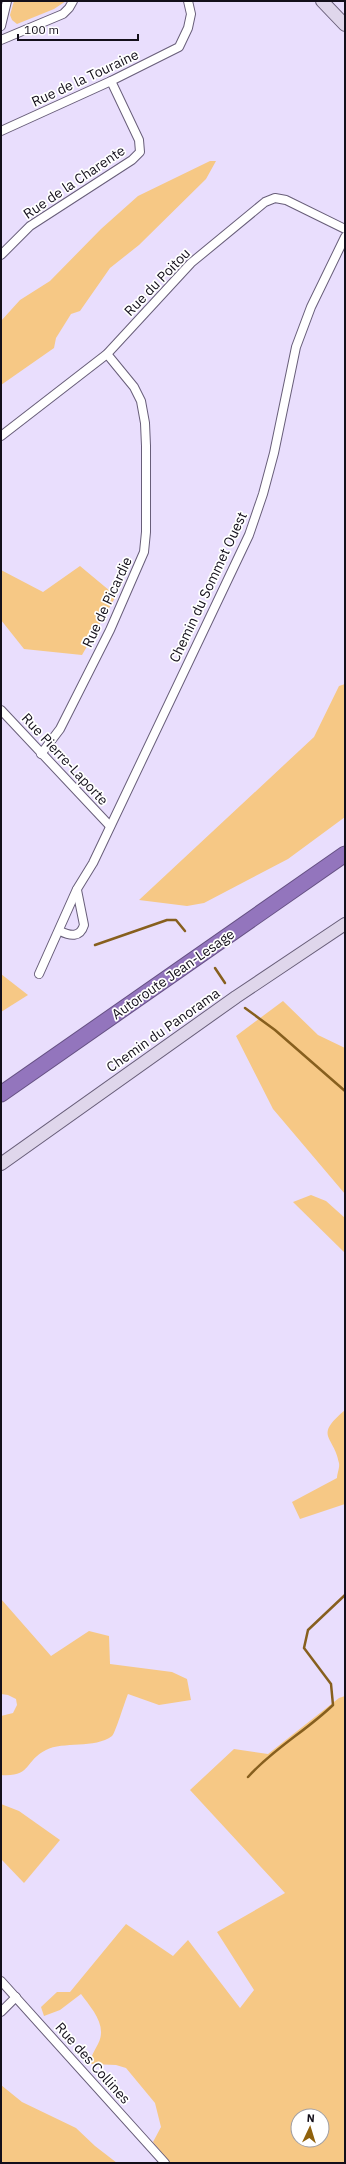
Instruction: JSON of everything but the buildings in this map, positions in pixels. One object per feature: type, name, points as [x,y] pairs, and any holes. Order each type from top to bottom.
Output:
[{"type":"highway","name":"Autoroute Jean-Lesage","points":[[1,1094],[345,854]]},
{"type":"street","points":[[1,26],[6,1]]},
{"type":"street","points":[[1,40],[62,14],[69,8],[73,1]]},
{"type":"street","name":"Rue de la Touraine","points":[[1,130],[111,81],[179,47],[188,28],[191,14],[188,1]]},
{"type":"street","points":[[322,1],[345,25]]},
{"type":"street","name":"Rue de la Charente","points":[[1,255],[30,226],[132,160],[140,152],[140,140],[111,81]]},
{"type":"street","name":"Rue du Poitou","points":[[1,436],[107,354],[192,263],[265,202],[275,198],[286,200],[345,229]]},
{"type":"street","name":"Chemin du Sommet Ouest","points":[[39,974],[60,931],[77,889],[93,862],[249,535],[263,494],[274,453],[296,347],[311,307],[345,237]]},
{"type":"street","name":"Rue de Picardie","points":[[41,754],[63,722],[110,630],[144,552],[146,532],[146,446],[145,423],[141,401],[134,387],[107,354]]},
{"type":"street","name":"Rue Pierre-Laporte","points":[[1,710],[110,826]]},
{"type":"street","points":[[60,931],[71,936],[79,934],[83,930],[84,925],[77,889]]},
{"type":"street","name":"Chemin du Panorama","points":[[1,1164],[236,997],[345,924]]},
{"type":"street","name":"Rue des Collines","points":[[1,1981],[165,2163]]},
{"type":"street","points":[[1,2012],[16,1997]]},
{"type":"shaded area","points":[[14,1],[66,1],[54,9],[17,24],[12,20],[10,15]]},
{"type":"shaded area","points":[[210,161],[216,161],[206,179],[139,245],[110,268],[80,311],[71,314],[56,338],[54,348],[1,385],[1,321],[20,300],[50,281],[101,229],[138,196]]},
{"type":"shaded area","points":[[80,566],[116,596],[82,655],[24,649],[1,620],[1,570],[43,592]]},
{"type":"shaded area","points":[[345,684],[345,817],[288,859],[204,903],[187,906],[139,900],[314,737],[339,686]]},
{"type":"shaded area","points":[[1,974],[28,995],[1,1012]]},
{"type":"shaded area","points":[[283,1001],[318,1035],[345,1048],[345,1194],[273,1109],[236,1036]]},
{"type":"shaded area","points":[[311,1195],[326,1201],[345,1218],[345,1253],[293,1202]]},
{"type":"shaded area","points":[[345,1410],[345,1504],[300,1519],[292,1502],[337,1478],[339,1463],[337,1454],[328,1436],[328,1431],[335,1419]]},
{"type":"shaded area","points":[[1,1599],[51,1656],[89,1631],[109,1636],[110,1664],[172,1672],[187,1679],[191,1700],[159,1705],[128,1694],[112,1736],[105,1740],[88,1744],[53,1747],[39,1754],[23,1771],[11,1775],[1,1775],[1,1716],[13,1713],[17,1705],[16,1699],[8,1695],[1,1694]]},
{"type":"shaded area","points":[[345,1696],[345,2163],[170,2163],[153,2142],[161,2127],[155,2103],[126,2068],[116,2065],[91,2064],[92,2056],[101,2037],[101,2030],[97,2017],[81,1994],[60,2010],[44,2016],[41,2007],[57,1992],[70,1992],[126,1924],[173,1956],[188,1940],[240,2008],[254,1990],[217,1932],[285,1893],[190,1790],[234,1749],[268,1754],[339,1698]]},
{"type":"shaded area","points":[[1,1804],[19,1811],[60,1840],[24,1883],[1,1859]]},
{"type":"shaded area","points":[[1,2085],[22,2102],[76,2128],[95,2146],[117,2163],[1,2163]]},
{"type":"waterway","points":[[95,945],[167,920],[176,920],[185,931]]},
{"type":"waterway","points":[[215,968],[225,983]]},
{"type":"waterway","points":[[245,1008],[275,1030],[345,1091]]},
{"type":"waterway","points":[[248,1777],[268,1758],[333,1705],[331,1684],[304,1648],[308,1630],[345,1595]]}]
